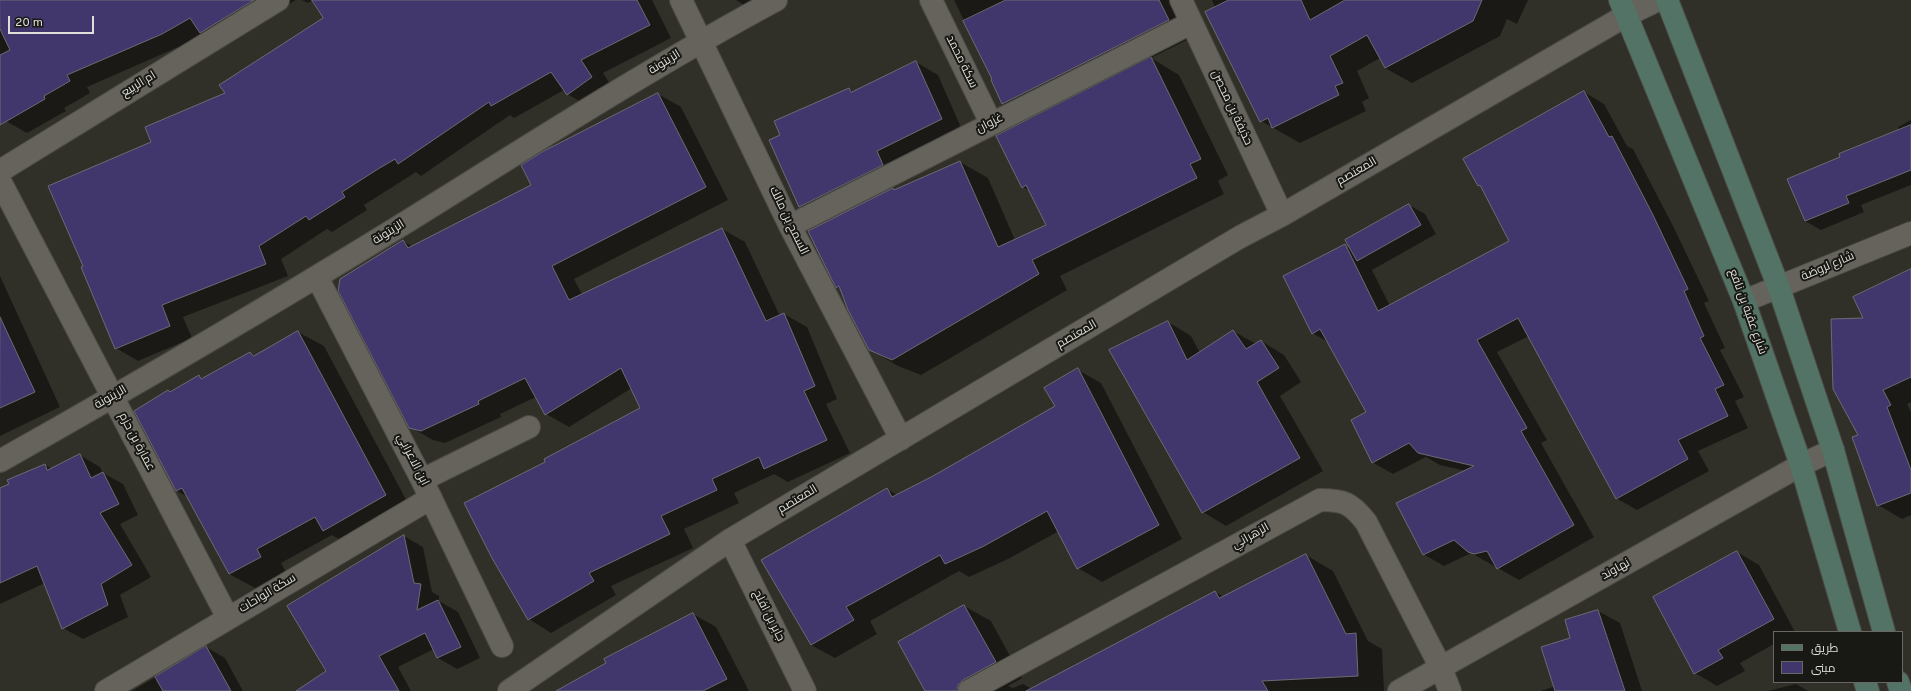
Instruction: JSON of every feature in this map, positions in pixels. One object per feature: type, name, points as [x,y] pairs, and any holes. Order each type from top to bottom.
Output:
[{"type":"street","name":"ام الربيع","points":[[0,171],[278,0]]},
{"type":"street","name":"السمح بن مالك","points":[[681,0],[790,226],[901,439]]},
{"type":"street","name":"الزيتونة","points":[[0,461],[113,398],[317,277],[701,41],[776,0]]},
{"type":"street","name":"سكة محمد","points":[[931,0],[992,123]]},
{"type":"street","name":"حذيفة بن محصن","points":[[1181,0],[1282,215]]},
{"type":"street","name":"المعتصم","points":[[518,689],[730,540],[1240,237],[1282,215],[1624,8],[1658,0]]},
{"type":"street","points":[[1667,0],[1779,288],[1833,450],[1884,631]]},
{"type":"street","name":"شارع عقبة بن نافع","points":[[1624,8],[1744,301],[1801,465],[1850,631]]},
{"type":"street","name":"غزوان","points":[[790,226],[1191,23]]},
{"type":"street","name":"عمارة بن حزم","points":[[0,180],[228,618]]},
{"type":"street","name":"شارع لروضة","points":[[1744,301],[1911,233]]},
{"type":"street","name":"ابن الاعرابي","points":[[317,277],[426,489],[502,646]]},
{"type":"street","name":"سكة الواحات","points":[[106,691],[228,618],[426,489],[529,428]]},
{"type":"street","name":"نهاوند","points":[[1399,691],[1801,465],[1833,450]]},
{"type":"street","name":"الزهراني","points":[[969,691],[1320,500],[1339,500],[1354,508],[1366,522],[1441,668],[1450,691]]},
{"type":"street","name":"جابر بن افلح","points":[[730,540],[805,691]]},
{"type":"building","points":[[0,0],[254,0],[200,33],[190,18],[162,34],[67,75],[70,81],[44,96],[45,99],[0,125],[0,55],[10,50],[0,29]]},
{"type":"building","points":[[312,0],[637,0],[650,25],[581,60],[592,77],[567,95],[551,72],[491,106],[489,102],[398,164],[395,159],[378,169],[342,192],[345,197],[309,220],[306,216],[259,246],[266,264],[162,305],[170,326],[115,349],[81,267],[83,266],[48,186],[151,142],[145,127],[225,93],[219,85],[323,18]]},
{"type":"building","points":[[1006,0],[1159,0],[1169,20],[1002,104],[991,80],[992,79],[963,21]]},
{"type":"building","points":[[1229,0],[1301,0],[1310,20],[1345,0],[1482,0],[1473,21],[1385,68],[1367,35],[1330,56],[1343,83],[1335,86],[1339,95],[1272,128],[1268,118],[1260,122],[1205,12]]},
{"type":"building","points":[[1151,57],[1201,159],[1190,164],[1197,178],[1032,260],[1039,274],[892,360],[869,350],[848,310],[839,286],[836,288],[808,231],[893,188],[894,190],[960,161],[998,247],[1046,225],[1026,185],[1022,188],[996,136]]},
{"type":"building","points":[[916,61],[942,119],[877,151],[883,165],[799,207],[769,140],[780,135],[774,121],[849,88],[851,92]]},
{"type":"building","points":[[1584,91],[1609,137],[1612,136],[1652,213],[1688,289],[1684,291],[1704,336],[1700,338],[1724,385],[1715,389],[1728,416],[1678,440],[1688,459],[1616,499],[1518,318],[1477,340],[1527,428],[1521,431],[1574,525],[1497,569],[1487,551],[1474,554],[1468,552],[1454,540],[1423,555],[1396,503],[1474,466],[1418,453],[1409,443],[1372,463],[1351,420],[1366,412],[1320,329],[1312,334],[1283,276],[1345,244],[1378,311],[1509,241],[1480,185],[1478,186],[1463,159]]},
{"type":"building","points":[[658,93],[706,187],[552,266],[569,300],[722,228],[766,321],[784,313],[815,386],[804,391],[827,440],[764,469],[759,457],[712,479],[717,490],[661,516],[670,534],[589,573],[594,581],[528,620],[492,558],[464,503],[545,462],[544,459],[640,408],[621,368],[545,415],[525,378],[478,401],[479,404],[421,431],[409,428],[338,291],[340,279],[403,240],[408,248],[531,185],[521,165],[542,152]]},
{"type":"building","points":[[1911,125],[1911,170],[1846,196],[1849,203],[1805,221],[1787,179],[1840,157],[1839,154]]},
{"type":"building","points":[[1409,204],[1421,225],[1357,261],[1345,240]]},
{"type":"building","points":[[1911,269],[1911,377],[1883,390],[1891,405],[1887,407],[1911,470],[1911,493],[1877,506],[1852,437],[1858,435],[1833,389],[1831,319],[1863,318],[1853,297]]},
{"type":"building","points":[[0,317],[35,392],[0,408]]},
{"type":"building","points":[[1168,321],[1187,360],[1233,330],[1246,349],[1261,340],[1279,368],[1257,382],[1300,458],[1202,513],[1109,350]]},
{"type":"building","points":[[298,331],[386,495],[323,531],[315,517],[257,549],[261,557],[229,574],[182,488],[176,491],[134,411],[168,390],[170,392],[199,375],[201,379],[250,352],[253,356]]},
{"type":"building","points":[[1078,368],[1159,525],[1077,569],[1047,511],[984,546],[945,564],[940,555],[846,607],[854,620],[811,645],[761,560],[887,488],[892,497],[933,476],[1055,406],[1044,388]]},
{"type":"building","points":[[80,454],[91,478],[103,472],[119,504],[100,513],[132,565],[101,584],[108,605],[62,629],[37,566],[0,583],[0,488],[9,484],[7,480],[45,464],[47,470]]},
{"type":"building","points":[[404,535],[414,583],[421,584],[417,610],[438,600],[461,647],[437,658],[425,633],[379,656],[399,691],[296,691],[326,671],[287,606]]},
{"type":"building","points":[[1737,551],[1774,619],[1718,650],[1723,658],[1694,674],[1653,597]]},
{"type":"building","points":[[1306,554],[1346,634],[1356,633],[1358,676],[1262,681],[1268,691],[1026,691],[1215,591],[1219,598]]},
{"type":"building","points":[[964,605],[996,662],[963,680],[958,685],[957,691],[925,691],[898,642]]},
{"type":"building","points":[[1598,610],[1625,691],[1555,691],[1541,647],[1570,638],[1565,620]]},
{"type":"building","points":[[693,613],[727,679],[703,691],[556,691],[606,663],[604,659]]},
{"type":"building","points":[[206,646],[231,691],[163,691],[155,677]]}]
